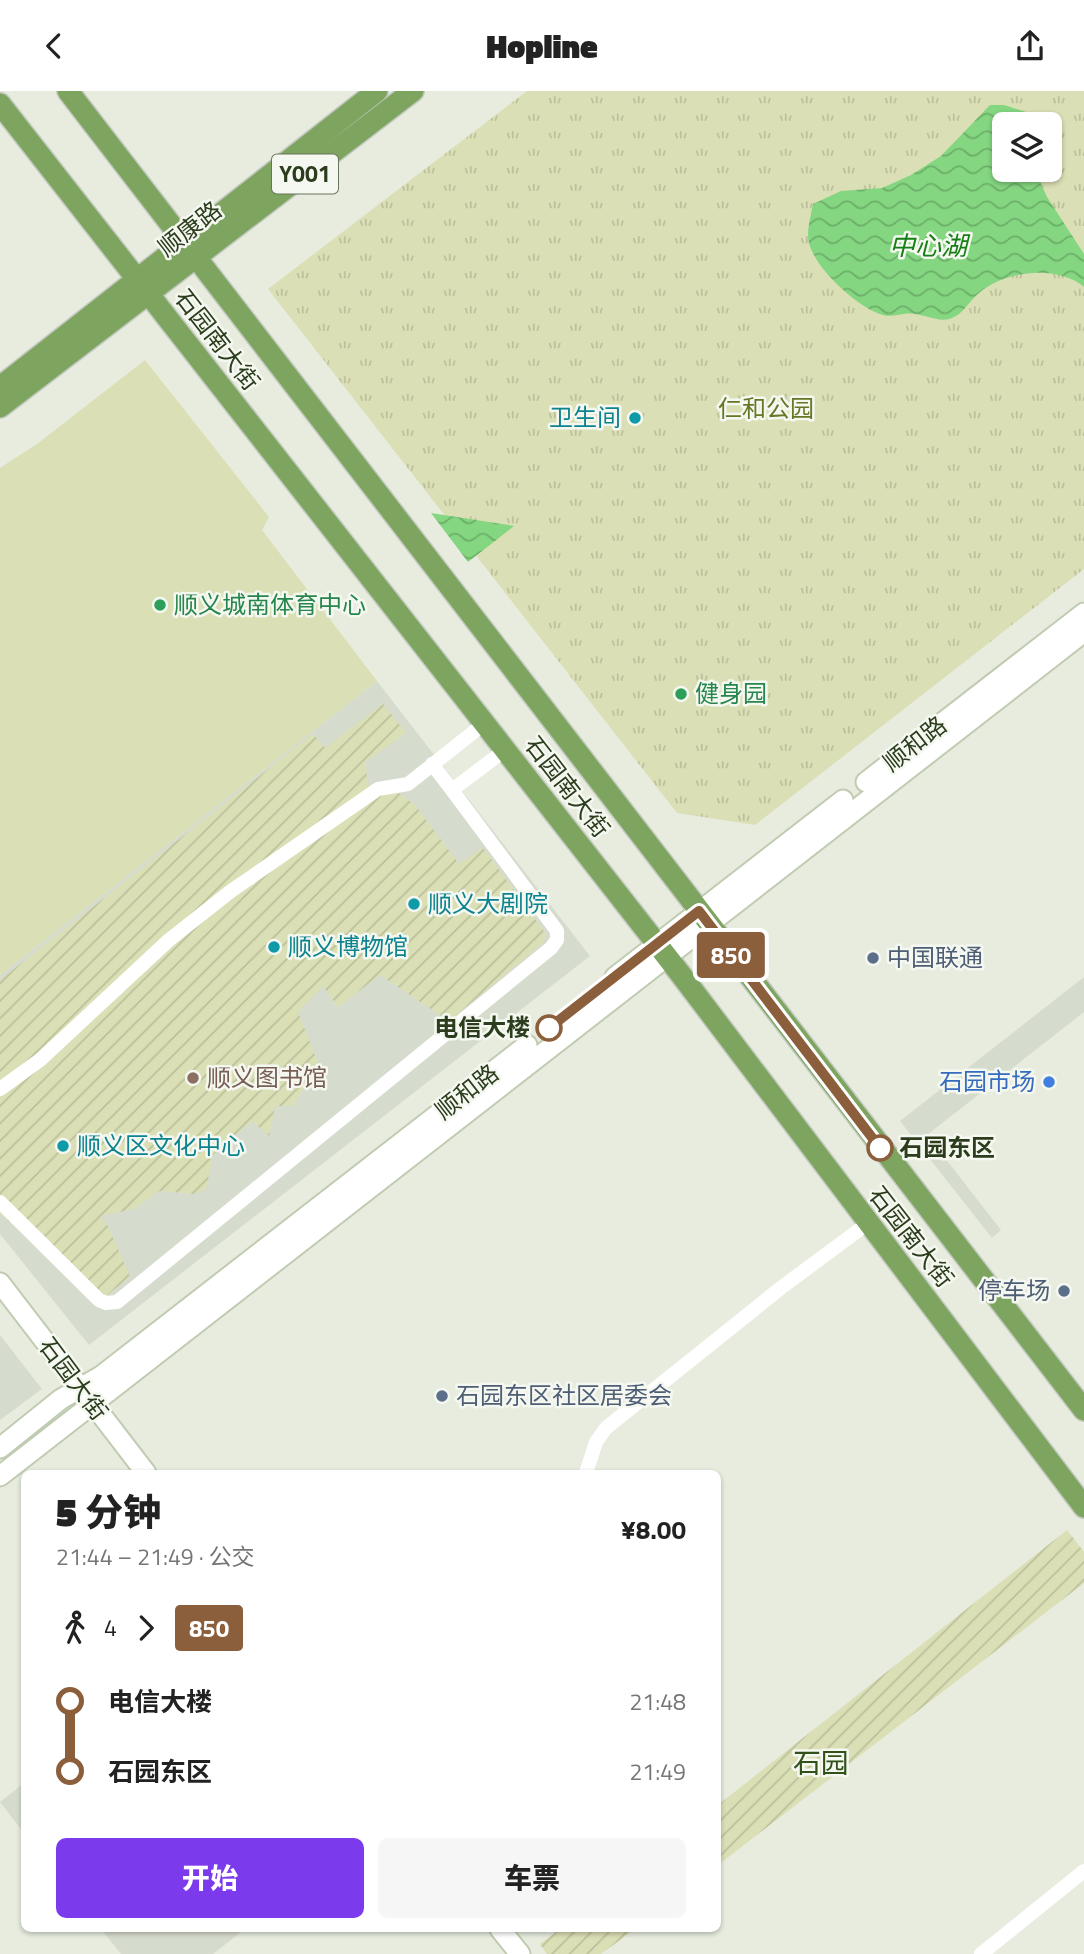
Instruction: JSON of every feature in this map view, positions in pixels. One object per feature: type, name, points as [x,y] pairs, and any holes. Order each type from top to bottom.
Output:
[{"type":"main road","name":"石园南大街","points":[[68,91],[1084,1410]]},
{"type":"main road","name":"顺康路","points":[[0,407],[377,91]]},
{"type":"main road","name":"顺康路","points":[[191,248],[412,91]]},
{"type":"main road","name":"石园南大街","points":[[0,104],[661,950],[1084,1507]]},
{"type":"main road","name":"顺康路","points":[[0,387],[142,287]]},
{"type":"main road","name":"顺和路","points":[[704,917],[1084,613]]},
{"type":"main road","name":"顺和路","points":[[85,1396],[704,917],[1084,632]]},
{"type":"main road","name":"石园大街","points":[[0,1283],[144,1470]]},
{"type":"main road","points":[[0,1448],[85,1396]]},
{"type":"main road","points":[[0,1476],[85,1396]]},
{"type":"main road","points":[[502,1932],[520,1954]]},
{"type":"street","points":[[0,1089],[40,1059],[169,940],[231,891],[378,789],[408,784],[485,723]]},
{"type":"street","points":[[452,790],[505,750]]},
{"type":"street","points":[[0,1202],[99,1300],[106,1303],[117,1302],[551,948],[557,940],[557,931],[432,764]]},
{"type":"street","points":[[587,1470],[596,1442],[606,1429],[782,1286],[867,1224]]},
{"type":"street","points":[[981,1954],[1084,1871]]},
{"type":"shaded area","name":"顺义区文化中心","points":[[377,681],[590,956],[89,1345],[0,1234],[0,975]]},
{"type":"shaded area","points":[[1084,977],[1084,1012],[927,1135],[1001,1230],[992,1238],[900,1121]]},
{"type":"shaded area","points":[[0,1335],[42,1389],[0,1420]]},
{"type":"shaded area","points":[[21,1785],[21,1829],[0,1802]]},
{"type":"shaded area","points":[[103,1932],[241,1932],[213,1954],[121,1954]]},
{"type":"green space","name":"仁和公园","points":[[527,91],[1084,91],[1084,569],[755,825],[677,813],[268,289]]},
{"type":"green space","name":"顺义城南体育中心","points":[[145,360],[269,517],[262,530],[377,681],[0,975],[0,468],[37,444]]},
{"type":"green space","name":"顺义区文化中心","points":[[383,704],[406,733],[366,761],[367,783],[382,794],[397,792],[415,805],[459,864],[483,848],[546,934],[543,943],[449,1021],[380,975],[338,1007],[323,986],[298,1012],[318,1063],[293,1106],[275,1106],[269,1136],[252,1121],[213,1155],[206,1189],[194,1194],[159,1191],[134,1209],[100,1216],[108,1226],[130,1277],[106,1296],[0,1214],[0,980],[313,734],[325,748]]},
{"type":"green space","points":[[1067,1530],[1084,1552],[1084,1583],[721,1863],[721,1803]]},
{"type":"green space","points":[[556,1932],[631,1932],[601,1954],[547,1954],[540,1944]]},
{"type":"water","name":"中心湖","points":[[990,105],[1004,105],[1026,112],[992,112],[992,182],[1040,182],[1084,254],[1084,287],[1060,275],[1017,275],[990,285],[960,313],[948,319],[911,314],[887,316],[872,311],[848,294],[825,271],[810,247],[808,232],[813,204],[841,191],[882,188],[911,175],[941,156]]},
{"type":"water","points":[[431,513],[514,526],[468,562]]},
{"type":"bus line","name":"850","points":[[549,1028],[699,911],[880,1148]]},
{"type":"place","name":"卫生间","points":[[635,418]]},
{"type":"place","name":"顺义城南体育中心","points":[[160,605]]},
{"type":"place","name":"健身园","points":[[681,694]]},
{"type":"place","name":"顺义大剧院","points":[[414,904]]},
{"type":"place","name":"顺义博物馆","points":[[274,947]]},
{"type":"place","name":"中国联通","points":[[873,958]]},
{"type":"place","name":"电信大楼","points":[[549,1028]]},
{"type":"place","name":"顺义图书馆","points":[[193,1078]]},
{"type":"place","name":"石园市场","points":[[1049,1082]]},
{"type":"place","name":"顺义区文化中心","points":[[63,1146]]},
{"type":"place","name":"石园东区","points":[[880,1148]]},
{"type":"place","name":"停车场","points":[[1064,1291]]},
{"type":"place","name":"石园东区社区居委会","points":[[442,1396]]},
{"type":"district","name":"石园","points":[[821,1763]]}]
